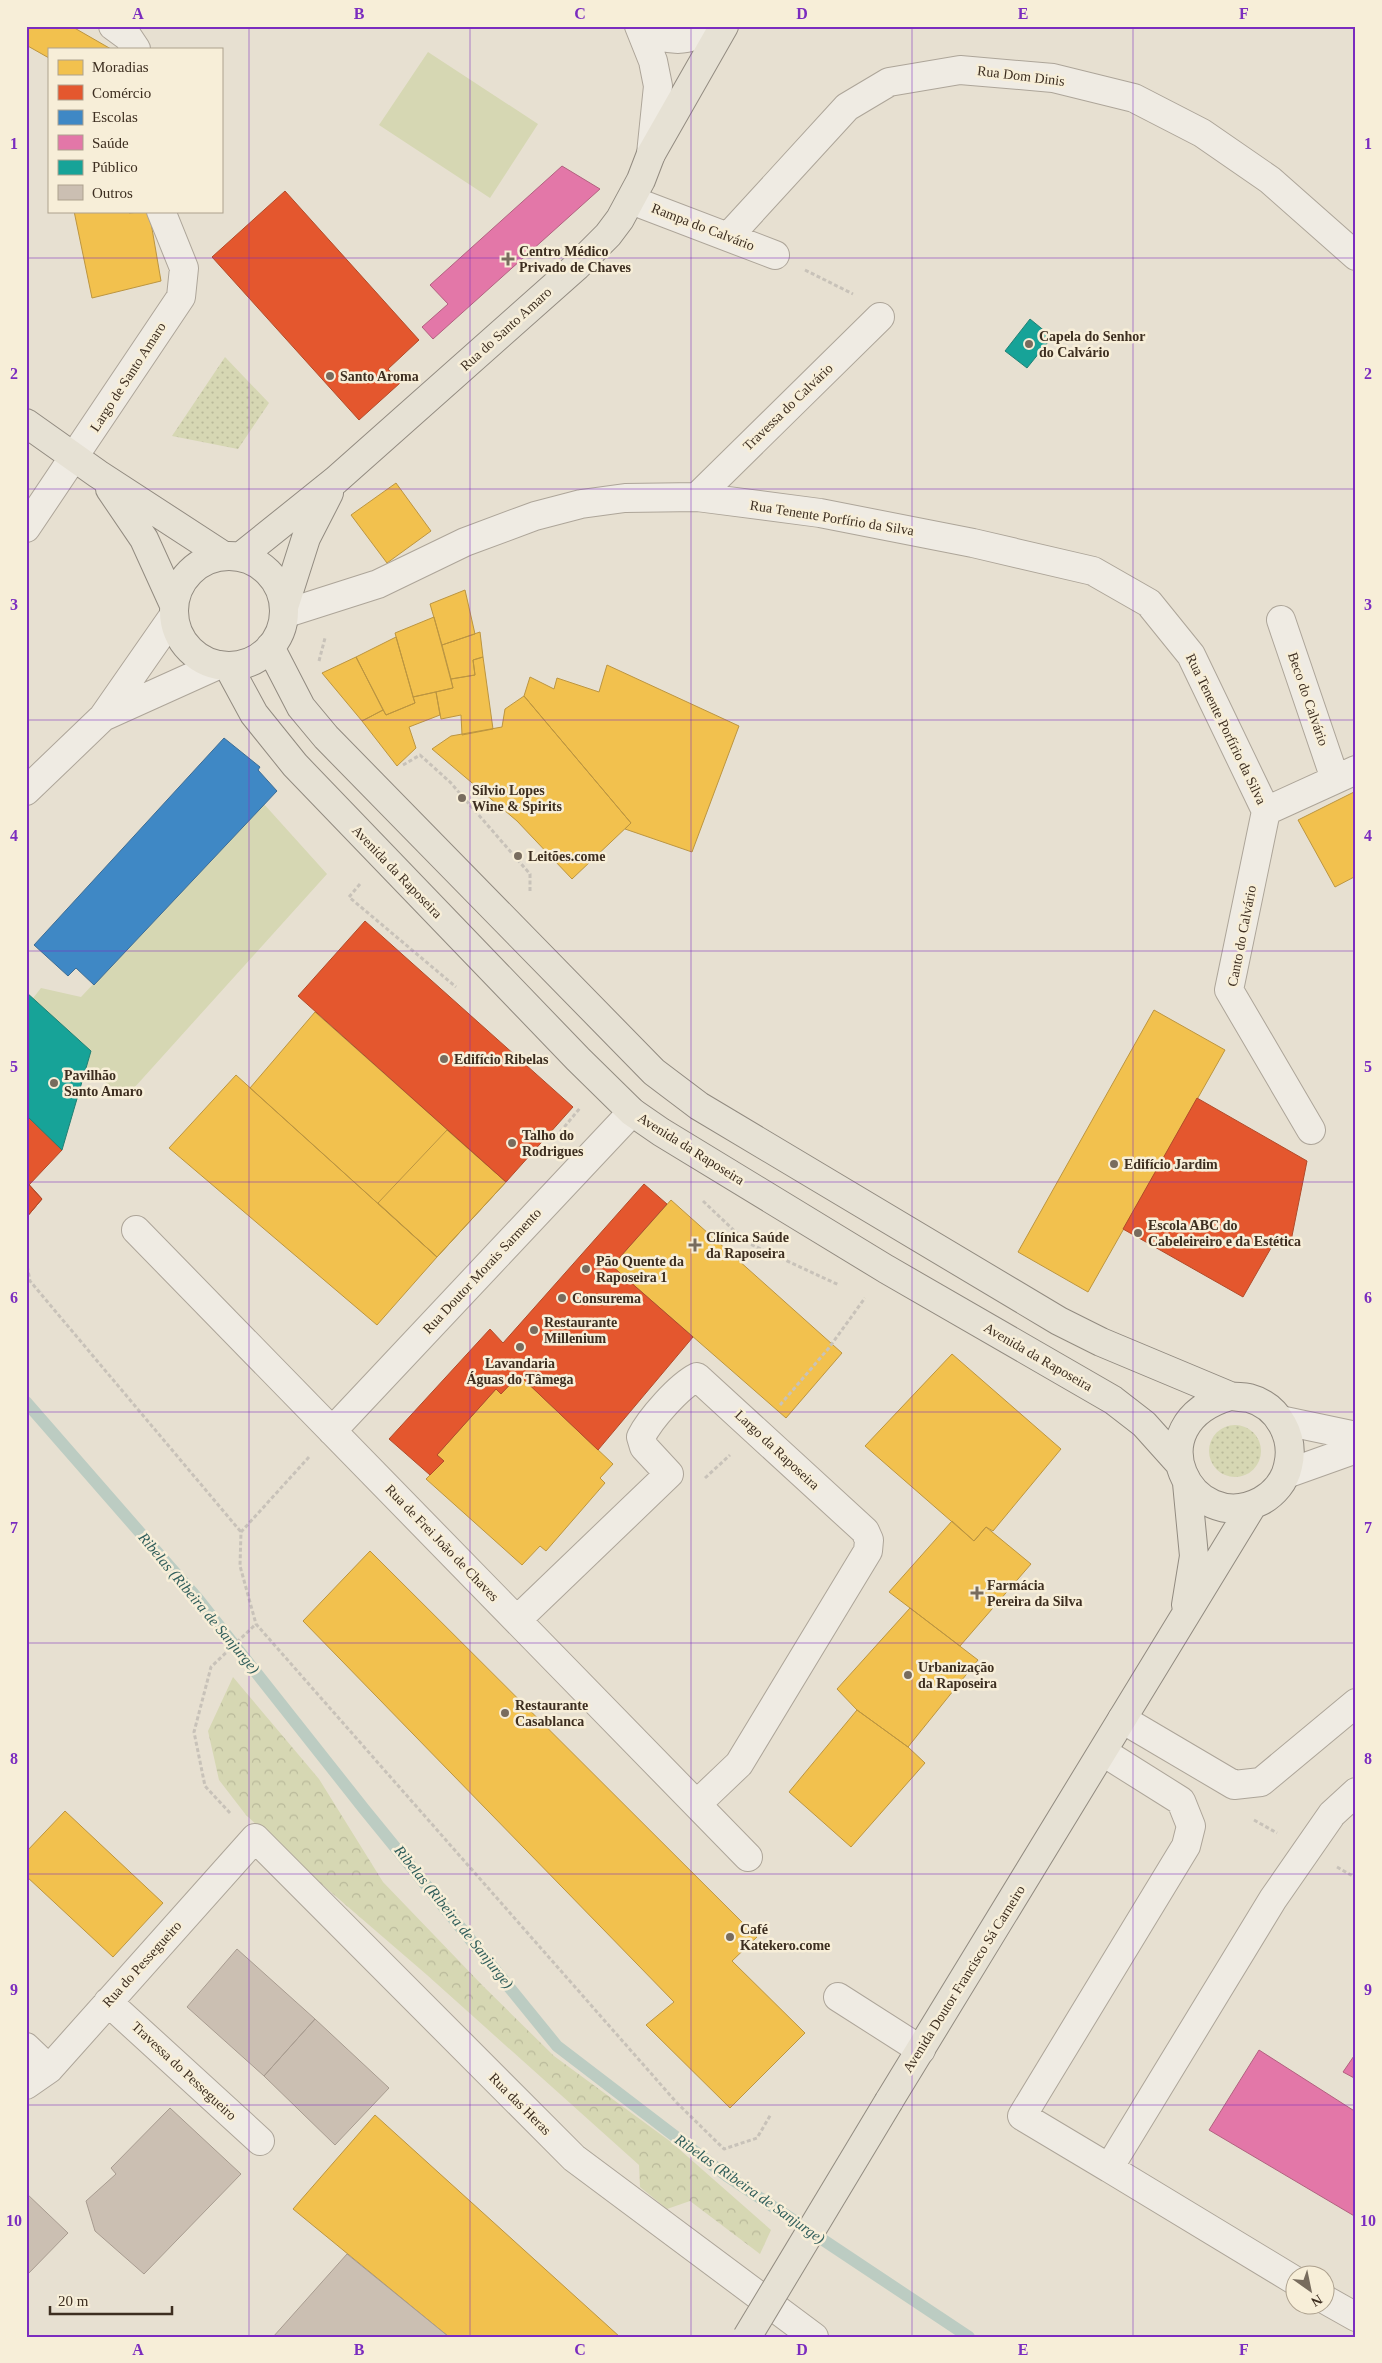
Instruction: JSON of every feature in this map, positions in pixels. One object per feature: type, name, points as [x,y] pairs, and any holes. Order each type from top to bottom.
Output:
[{"type":"main road","name":"Rua do Santo Amaro","points":[[232,557],[336,480],[577,266],[608,235],[631,200],[651,154],[724,26]]},
{"type":"main road","points":[[26,423],[98,474],[232,557],[257,564],[270,575],[280,590],[284,611],[278,635],[259,658],[244,664],[223,666],[201,659],[188,648],[178,633],[174,610],[144,539],[98,474]]},
{"type":"main road","name":"Rua do Santo Amaro","points":[[284,611],[311,525],[336,480]]},
{"type":"main road","points":[[174,610],[180,587],[190,572],[206,561],[232,557]]},
{"type":"main road","points":[[270,647],[301,707],[326,737],[654,1072],[699,1106],[1059,1321],[1101,1342],[1230,1396],[1249,1398],[1266,1407],[1280,1420],[1288,1437],[1290,1456],[1286,1474],[1278,1487],[1266,1498],[1252,1506]]},
{"type":"main road","name":"Avenida da Raposeira","points":[[223,666],[254,714],[295,765],[578,1060],[632,1112],[660,1132],[886,1269],[1113,1400],[1144,1424],[1200,1497],[1216,1506],[1234,1508],[1252,1506]]},
{"type":"main road","points":[[1183,1473],[1179,1444],[1185,1426],[1196,1412],[1212,1402],[1230,1396]]},
{"type":"main road","name":"Avenida Doutor Francisco Sá Carneiro","points":[[1183,1473],[1194,1556],[1183,1621]]},
{"type":"main road","name":"Avenida Doutor Francisco Sá Carneiro","points":[[747,2337],[1252,1506]]},
{"type":"street","points":[[114,26],[128,37],[135,48]]},
{"type":"street","points":[[640,27],[655,35],[677,40],[698,35],[710,26]]},
{"type":"street","points":[[640,27],[653,61],[658,86],[651,154]]},
{"type":"street","name":"Rua Dom Dinis","points":[[728,237],[847,107],[889,82],[960,70],[1054,78],[1134,98],[1202,133],[1270,180],[1356,256]]},
{"type":"street","name":"Rampa do Calvário","points":[[631,200],[775,255]]},
{"type":"street","name":"Largo de Santo Amaro","points":[[26,528],[181,297],[184,268],[161,212]]},
{"type":"street","name":"Travessa do Calvário","points":[[696,497],[880,317]]},
{"type":"street","name":"Rua Tenente Porfírio da Silva","points":[[284,611],[378,584],[489,532],[558,509],[626,498],[696,497],[820,513],[973,543],[1093,571],[1149,603],[1191,656],[1266,811]]},
{"type":"street","points":[[26,791],[103,716],[174,610]]},
{"type":"street","name":"Beco do Calvário","points":[[1281,620],[1345,774]]},
{"type":"street","points":[[103,716],[223,666]]},
{"type":"street","points":[[26,771],[36,762],[69,750]]},
{"type":"street","points":[[1266,811],[1345,774]]},
{"type":"street","name":"Canto do Calvário","points":[[1266,811],[1230,990],[1311,1130]]},
{"type":"street","name":"Rua Doutor Morais Sarmento","points":[[332,1431],[632,1112]]},
{"type":"street","name":"Rua de Frei João de Chaves","points":[[136,1230],[748,1857]]},
{"type":"street","name":"Largo da Raposeira","points":[[517,1620],[669,1474],[644,1447],[641,1437],[646,1427],[687,1382],[697,1377],[865,1531],[869,1540],[868,1551],[739,1764],[697,1804]]},
{"type":"street","points":[[1280,1420],[1356,1436]]},
{"type":"street","points":[[1286,1474],[1356,1449]]},
{"type":"street","points":[[1122,1719],[1234,1785],[1261,1782],[1356,1703]]},
{"type":"street","points":[[1103,1752],[1181,1801],[1191,1826],[1186,1846],[1022,2116],[1284,2274]]},
{"type":"street","points":[[1108,2168],[1273,1899],[1332,1814],[1356,1792]]},
{"type":"street","name":"Rua do Pessegueiro","points":[[26,2085],[49,2069],[255,1838]]},
{"type":"street","name":"Rua das Heras","points":[[255,1838],[574,2158],[814,2337]]},
{"type":"street","points":[[838,1997],[921,2050]]},
{"type":"street","name":"Travessa do Pessegueiro","points":[[108,2002],[260,2141]]},
{"type":"street","points":[[26,2046],[49,2069]]},
{"type":"street","points":[[1334,2305],[1356,2318]]},
{"type":"path","points":[[775,255],[862,299],[880,317]]},
{"type":"path","points":[[317,666],[326,634]]},
{"type":"path","points":[[399,767],[420,755],[450,782],[530,874],[530,901]]},
{"type":"path","points":[[26,1260],[30,1281],[241,1532]]},
{"type":"path","points":[[757,1432],[828,1349],[886,1269]]},
{"type":"path","points":[[332,1431],[241,1532],[240,1566],[256,1624],[677,2103],[724,2149],[757,2138],[771,2114]]},
{"type":"path","points":[[255,1838],[205,1786],[194,1732],[211,1667],[256,1624]]},
{"type":"path","points":[[1254,1820],[1278,1834]]},
{"type":"green space","points":[[428,52],[538,124],[490,198],[379,125]]},
{"type":"green space","points":[[225,357],[269,403],[238,449],[172,436]]},
{"type":"green space","points":[[263,803],[327,874],[125,1098],[26,1018],[26,1007],[41,988],[81,997]]},
{"type":"green space","points":[[1230,1425],[1240,1425],[1254,1432],[1261,1446],[1261,1456],[1254,1470],[1240,1477],[1230,1477],[1220,1473],[1213,1466],[1209,1456],[1209,1446],[1213,1436],[1220,1429]]},
{"type":"green space","points":[[233,1677],[319,1779],[383,1882],[483,1986],[554,2056],[671,2142],[771,2230],[760,2254],[690,2201],[667,2209],[640,2187],[639,2165],[246,1815],[219,1780],[208,1731]]},
{"type":"building: Moradias","points":[[26,26],[71,26],[109,48],[48,48],[48,57],[26,45]]},
{"type":"building: Moradias","points":[[74,212],[149,212],[161,281],[92,298]]},
{"type":"building: Moradias","points":[[396,483],[431,531],[387,563],[351,515]]},
{"type":"building: Moradias","points":[[465,590],[475,634],[442,645],[430,604]]},
{"type":"building: Moradias","points":[[434,617],[453,688],[413,697],[395,633]]},
{"type":"building: Moradias","points":[[480,632],[483,657],[473,660],[475,675],[451,679],[442,645]]},
{"type":"building: Moradias","points":[[396,637],[415,703],[386,715],[356,657]]},
{"type":"building: Moradias","points":[[356,657],[383,710],[362,721],[322,673]]},
{"type":"building: Moradias","points":[[483,657],[493,729],[462,735],[461,715],[441,719],[436,692],[453,688],[451,679],[475,675],[473,660]]},
{"type":"building: Moradias","points":[[607,665],[739,726],[692,852],[625,829],[631,823],[524,696],[530,677],[554,689],[557,678],[599,692]]},
{"type":"building: Moradias","points":[[436,692],[440,715],[409,727],[416,748],[397,766],[362,721],[383,710],[386,715],[415,703],[413,697]]},
{"type":"building: Moradias","points":[[524,696],[631,823],[572,879],[517,821],[432,749],[451,736],[502,727],[505,709]]},
{"type":"building: Moradias","points":[[1356,791],[1356,876],[1335,887],[1298,820]]},
{"type":"building: Moradias","name":"Edifício Jardim","points":[[1154,1010],[1225,1050],[1088,1292],[1018,1252]]},
{"type":"building: Moradias","points":[[315,1012],[506,1182],[437,1257],[250,1088]]},
{"type":"building: Moradias","points":[[236,1075],[437,1257],[377,1325],[169,1148]]},
{"type":"building: Moradias","points":[[447,1130],[506,1182],[437,1257],[378,1203]]},
{"type":"building: Moradias","points":[[671,1200],[842,1353],[786,1418],[612,1266]]},
{"type":"building: Moradias","points":[[952,1354],[1061,1449],[993,1531],[986,1527],[974,1541],[865,1446]]},
{"type":"building: Moradias","points":[[519,1375],[613,1464],[600,1478],[605,1483],[546,1551],[540,1546],[522,1565],[426,1479],[444,1461],[437,1455],[496,1389],[501,1394]]},
{"type":"building: Moradias","name":"Urbanização da Raposeira","points":[[952,1521],[974,1541],[986,1527],[1031,1564],[960,1646],[889,1592]]},
{"type":"building: Moradias","points":[[370,1551],[757,1937],[732,1961],[805,2033],[730,2108],[646,2025],[674,2002],[303,1621]]},
{"type":"building: Moradias","name":"Urbanização da Raposeira","points":[[910,1608],[978,1660],[908,1747],[857,1710],[837,1689]]},
{"type":"building: Moradias","points":[[857,1710],[908,1747],[925,1763],[851,1847],[789,1792]]},
{"type":"building: Moradias","points":[[65,1811],[163,1903],[113,1957],[26,1876],[26,1852]]},
{"type":"building: Moradias","points":[[375,2115],[620,2337],[449,2337],[293,2209]]},
{"type":"building: Comércio","points":[[285,191],[419,340],[388,369],[400,383],[359,420],[212,257]]},
{"type":"building: Comércio","name":"Edifício Ribelas","points":[[365,921],[573,1107],[506,1182],[298,996]]},
{"type":"building: Comércio","points":[[1197,1098],[1307,1161],[1291,1241],[1279,1234],[1243,1297],[1123,1229]]},
{"type":"building: Comércio","points":[[26,1115],[62,1150],[29,1185],[42,1199],[26,1218]]},
{"type":"building: Comércio","points":[[26,1181],[42,1199],[26,1218]]},
{"type":"building: Comércio","points":[[644,1184],[667,1204],[612,1266],[693,1337],[598,1450],[519,1375],[501,1394],[496,1389],[437,1455],[444,1461],[430,1475],[389,1439],[490,1329],[503,1343]]},
{"type":"building: Escolas","points":[[224,738],[260,767],[258,770],[277,791],[94,985],[76,968],[68,976],[34,945]]},
{"type":"building: Saúde","points":[[562,166],[600,189],[433,339],[422,327],[448,304],[430,285]]},
{"type":"building: Saúde","points":[[1259,2050],[1356,2112],[1356,2217],[1209,2130]]},
{"type":"building: Saúde","points":[[1356,2053],[1356,2079],[1343,2072]]},
{"type":"building: Público","name":"Capela do Senhor do Calvário","points":[[1030,319],[1052,337],[1027,368],[1005,351]]},
{"type":"building: Público","name":"Pavilhão Santo Amaro","points":[[26,992],[91,1051],[62,1150],[26,1115]]},
{"type":"building: Outros","points":[[237,1949],[315,2019],[264,2076],[187,2007]]},
{"type":"building: Outros","points":[[315,2019],[389,2088],[335,2145],[264,2076]]},
{"type":"building: Outros","points":[[170,2108],[241,2174],[144,2274],[95,2231],[86,2201],[116,2174],[111,2168]]},
{"type":"building: Outros","points":[[26,2193],[68,2233],[26,2276]]},
{"type":"building: Outros","points":[[347,2254],[449,2337],[273,2337]]},
{"type":"waterway","name":"Ribelas (Ribeira de Sanjurge)","points":[[26,1402],[198,1599],[364,1809],[557,2046],[727,2176],[969,2337]]},
{"type":"place","name":"Centro Médico Privado de Chaves","points":[[508,259]]},
{"type":"place","name":"Capela do Senhor do Calvário","points":[[1029,344]]},
{"type":"place","name":"Santo Aroma","points":[[330,376]]},
{"type":"place","name":"Sílvio Lopes Wine & Spirits","points":[[462,798]]},
{"type":"place","name":"Leitões.come","points":[[518,856]]},
{"type":"place","name":"Edifício Ribelas","points":[[444,1059]]},
{"type":"place","name":"Pavilhão Santo Amaro","points":[[54,1083]]},
{"type":"place","name":"Talho do Rodrigues","points":[[512,1143]]},
{"type":"place","name":"Edifício Jardim","points":[[1114,1164]]},
{"type":"place","name":"Escola ABC do Cabeleireiro e da Estética","points":[[1138,1233]]},
{"type":"place","name":"Clínica Saúde da Raposeira","points":[[695,1245]]},
{"type":"place","name":"Pão Quente da Raposeira 1","points":[[586,1269]]},
{"type":"place","name":"Consurema","points":[[562,1298]]},
{"type":"place","name":"Restaurante Millenium","points":[[534,1330]]},
{"type":"place","name":"Lavandaria Águas do Tâmega","points":[[520,1347]]},
{"type":"place","name":"Farmácia Pereira da Silva","points":[[977,1593]]},
{"type":"place","name":"Urbanização da Raposeira","points":[[908,1675]]},
{"type":"place","name":"Restaurante Casablanca","points":[[505,1713]]},
{"type":"place","name":"Café Katekero.come","points":[[730,1937]]}]
